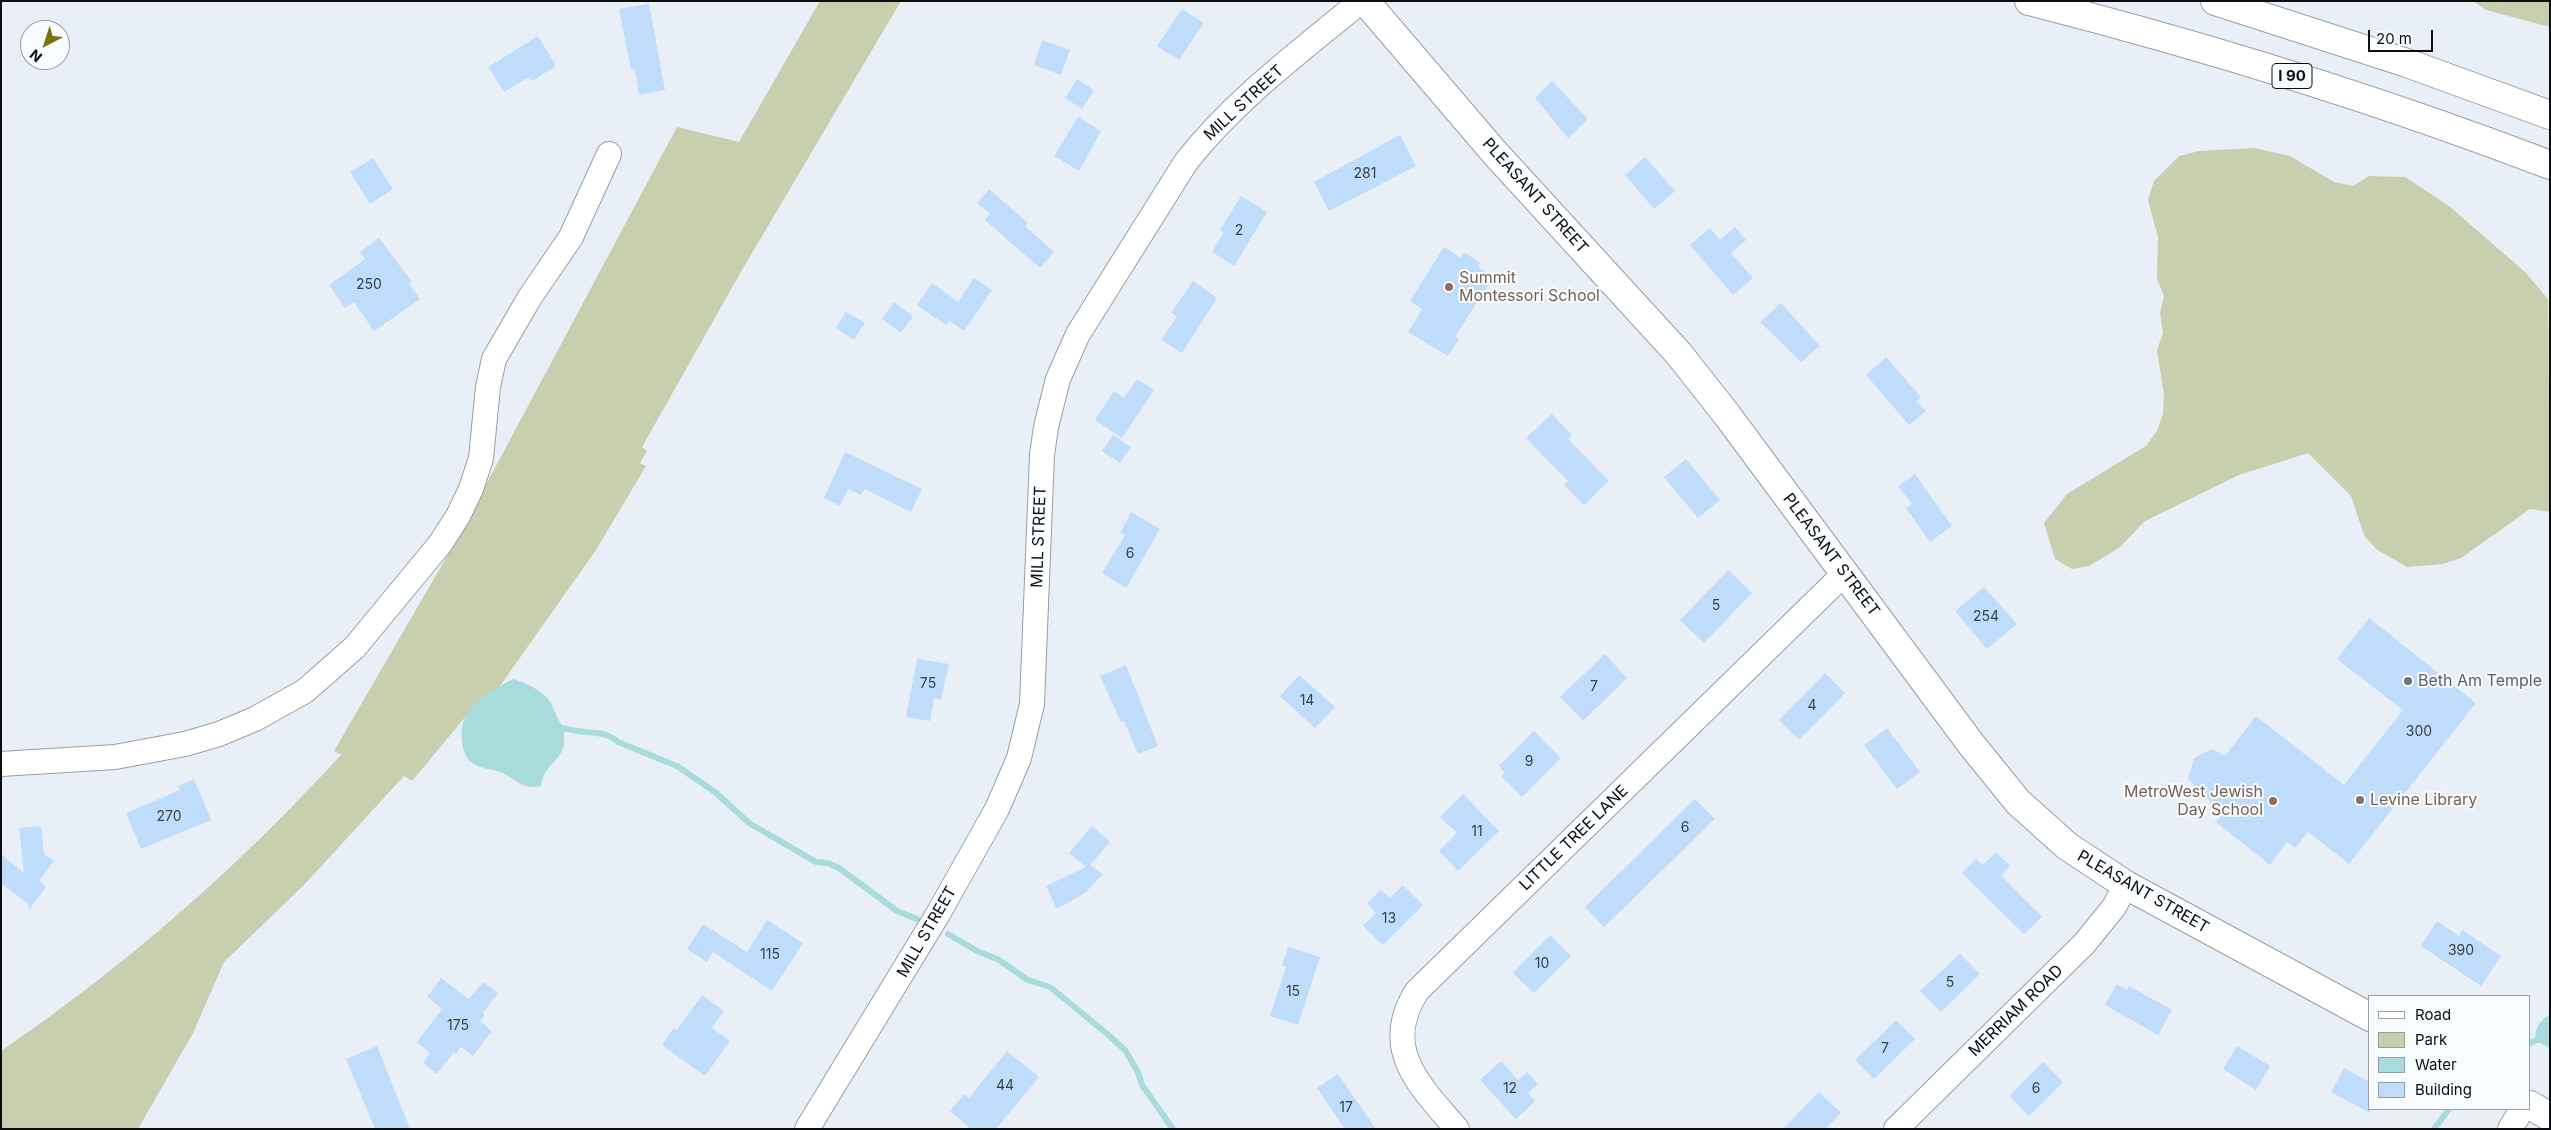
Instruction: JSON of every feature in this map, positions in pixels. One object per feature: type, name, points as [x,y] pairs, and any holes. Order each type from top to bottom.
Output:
[{"type":"main road","name":"PLEASANT STREET","points":[[1363,1],[1494,152],[1679,354],[1845,573],[1976,751],[2018,802],[2067,846],[2126,885],[2368,1016]]},
{"type":"main road","name":"I 90","points":[[2029,1],[2155,35],[2306,80],[2550,165]]},
{"type":"main road","points":[[2215,1],[2408,63],[2550,115]]},
{"type":"main road","points":[[2531,1106],[2550,1116]]},
{"type":"street","name":"MILL STREET","points":[[807,1129],[934,921],[997,809],[1019,758],[1032,704],[1042,455],[1046,427],[1058,378],[1078,334],[1186,162],[1206,137],[1248,95],[1363,1]]},
{"type":"street","points":[[1,764],[115,757],[185,744],[219,734],[255,719],[305,691],[355,647],[440,544],[458,516],[471,489],[481,458],[488,387],[494,359],[530,297],[571,237],[609,154]]},
{"type":"street","name":"LITTLE TREE LANE","points":[[1458,1129],[1424,1090],[1405,1058],[1402,1040],[1403,1022],[1408,1006],[1417,991],[1845,573]]},
{"type":"street","name":"MERRIAM ROAD","points":[[1896,1129],[2084,944],[2114,907],[2126,885]]},
{"type":"street","points":[[2510,1129],[2521,1110]]},
{"type":"green space","points":[[820,1],[901,1],[742,270],[642,447],[647,451],[640,463],[646,466],[596,550],[483,710],[476,704],[412,781],[404,776],[304,885],[224,962],[193,1033],[138,1129],[1,1129],[1,1051],[93,984],[180,913],[262,837],[341,755],[334,751],[457,539],[677,127],[739,142]]},
{"type":"green space","points":[[2473,1],[2550,1],[2550,27],[2486,10]]},
{"type":"green space","points":[[2254,148],[2290,156],[2334,182],[2353,186],[2369,176],[2405,177],[2449,206],[2525,272],[2548,299],[2550,512],[2530,509],[2461,558],[2443,564],[2407,567],[2376,549],[2364,535],[2351,496],[2308,453],[2239,475],[2145,521],[2119,548],[2089,566],[2072,569],[2055,559],[2044,523],[2067,494],[2146,446],[2157,431],[2163,414],[2164,395],[2157,350],[2163,333],[2160,314],[2164,296],[2157,279],[2158,237],[2148,200],[2154,181],[2179,156],[2199,151]]},
{"type":"water","points":[[513,679],[540,691],[551,703],[564,728],[563,748],[545,773],[541,786],[525,786],[503,773],[475,765],[467,758],[464,750],[462,729],[464,719],[469,710],[484,696]]},
{"type":"water","points":[[2550,1014],[2550,1048],[2536,1041],[2536,1032],[2538,1026]]},
{"type":"building","points":[[649,4],[665,90],[639,95],[635,69],[631,69],[619,9]]},
{"type":"building","points":[[1182,9],[1204,23],[1179,60],[1157,46]]},
{"type":"building","points":[[538,36],[556,66],[532,81],[529,77],[504,92],[488,67]]},
{"type":"building","points":[[1042,40],[1070,50],[1061,75],[1034,65]]},
{"type":"building","points":[[1077,79],[1094,90],[1082,109],[1065,98]]},
{"type":"building","points":[[1552,81],[1588,119],[1568,138],[1535,98]]},
{"type":"building","points":[[1078,117],[1101,131],[1079,171],[1054,156]]},
{"type":"building","points":[[1400,135],[1416,166],[1329,211],[1314,182]]},
{"type":"building","points":[[1645,157],[1675,191],[1654,209],[1625,175]]},
{"type":"building","points":[[373,158],[393,189],[370,204],[350,172]]},
{"type":"building","points":[[989,189],[1028,223],[1025,226],[1054,252],[1040,268],[985,220],[990,214],[977,203]]},
{"type":"building","points":[[1241,196],[1267,212],[1234,266],[1212,252],[1224,232],[1220,230]]},
{"type":"building","points":[[1735,227],[1746,240],[1731,253],[1753,278],[1733,295],[1690,245],[1710,228],[1720,240]]},
{"type":"building","points":[[379,238],[412,282],[409,284],[420,299],[374,331],[354,302],[345,308],[329,285],[365,259],[360,252]]},
{"type":"building","points":[[1444,247],[1461,258],[1464,252],[1480,263],[1478,267],[1493,277],[1455,337],[1459,339],[1448,356],[1408,332],[1422,309],[1410,301]]},
{"type":"building","points":[[974,278],[992,290],[964,331],[949,321],[946,325],[917,305],[932,283],[958,302]]},
{"type":"building","points":[[1193,281],[1217,298],[1182,353],[1161,340],[1177,317],[1171,313]]},
{"type":"building","points":[[894,302],[913,316],[901,333],[882,319]]},
{"type":"building","points":[[1781,303],[1820,346],[1801,362],[1760,322]]},
{"type":"building","points":[[846,312],[865,323],[854,340],[836,328]]},
{"type":"building","points":[[1886,357],[1921,397],[1916,401],[1926,411],[1909,425],[1866,375]]},
{"type":"building","points":[[1137,379],[1154,390],[1122,438],[1095,420],[1114,391],[1124,398]]},
{"type":"building","points":[[1552,414],[1572,435],[1568,439],[1609,481],[1584,505],[1564,485],[1568,481],[1526,438]]},
{"type":"building","points":[[1113,435],[1131,447],[1120,463],[1102,451]]},
{"type":"building","points":[[845,452],[922,489],[911,512],[865,489],[861,495],[848,489],[840,506],[824,498]]},
{"type":"building","points":[[1686,459],[1720,500],[1698,518],[1664,477]]},
{"type":"building","points":[[1915,474],[1952,526],[1930,542],[1906,508],[1912,504],[1898,486]]},
{"type":"building","points":[[1131,512],[1160,529],[1126,588],[1102,573],[1125,535],[1120,533]]},
{"type":"building","points":[[1728,570],[1752,593],[1704,643],[1680,620]]},
{"type":"building","points":[[1984,587],[2017,624],[1987,649],[1955,611]]},
{"type":"building","points":[[2369,618],[2476,703],[2349,864],[2308,832],[2295,848],[2287,842],[2270,865],[2216,822],[2223,814],[2188,779],[2194,758],[2212,749],[2225,756],[2256,716],[2344,785],[2403,710],[2337,659]]},
{"type":"building","points":[[1605,654],[1627,678],[1583,721],[1560,697]]},
{"type":"building","points":[[917,659],[949,664],[941,700],[934,698],[930,721],[906,717]]},
{"type":"building","points":[[1126,665],[1158,746],[1138,754],[1124,721],[1121,722],[1100,676]]},
{"type":"building","points":[[1825,673],[1845,693],[1799,740],[1779,720]]},
{"type":"building","points":[[1299,675],[1335,707],[1315,728],[1280,696]]},
{"type":"building","points":[[1887,728],[1920,772],[1897,789],[1864,745]]},
{"type":"building","points":[[1534,731],[1561,758],[1522,797],[1501,776],[1505,773],[1499,766]]},
{"type":"building","points":[[194,779],[211,820],[141,849],[126,813],[180,790],[178,786]]},
{"type":"building","points":[[1463,794],[1499,831],[1458,871],[1439,851],[1457,833],[1440,817]]},
{"type":"building","points":[[1695,799],[1715,819],[1604,927],[1585,907]]},
{"type":"building","points":[[41,826],[44,854],[54,861],[39,881],[46,887],[29,910],[28,904],[1,883],[1,854],[24,873],[19,828]]},
{"type":"building","points":[[1092,826],[1110,842],[1090,865],[1103,874],[1085,893],[1057,909],[1046,886],[1086,867],[1069,853]]},
{"type":"building","points":[[1996,852],[2010,866],[2001,875],[2042,917],[2024,934],[1962,873],[1976,859],[1983,865]]},
{"type":"building","points":[[1403,885],[1423,905],[1383,945],[1363,926],[1376,913],[1367,903],[1381,890],[1390,898]]},
{"type":"building","points":[[767,920],[803,943],[772,991],[713,952],[707,962],[687,949],[703,924],[747,952]]},
{"type":"building","points":[[2437,921],[2459,936],[2462,930],[2501,956],[2481,986],[2421,946]]},
{"type":"building","points":[[1550,935],[1571,956],[1534,993],[1513,973]]},
{"type":"building","points":[[1288,947],[1320,957],[1298,1025],[1270,1016],[1286,967],[1282,966]]},
{"type":"building","points":[[1960,954],[1980,974],[1941,1012],[1920,991]]},
{"type":"building","points":[[441,978],[469,999],[483,982],[498,993],[483,1013],[485,1015],[480,1021],[492,1031],[473,1056],[461,1047],[456,1054],[454,1052],[437,1074],[423,1063],[430,1053],[417,1042],[442,1009],[427,997]]},
{"type":"building","points":[[2117,984],[2127,990],[2129,986],[2172,1010],[2158,1035],[2105,1005]]},
{"type":"building","points":[[702,995],[724,1011],[712,1028],[730,1041],[705,1076],[662,1045],[674,1028],[677,1030]]},
{"type":"building","points":[[1896,1020],[1915,1039],[1874,1079],[1855,1060]]},
{"type":"building","points":[[377,1046],[410,1129],[375,1129],[346,1059]]},
{"type":"building","points":[[2237,1046],[2270,1066],[2256,1090],[2223,1069]]},
{"type":"building","points":[[1007,1051],[1039,1077],[996,1129],[971,1129],[950,1111],[964,1094],[969,1098]]},
{"type":"building","points":[[1501,1061],[1518,1080],[1527,1072],[1538,1084],[1528,1093],[1535,1101],[1516,1119],[1480,1080]]},
{"type":"building","points":[[2043,1062],[2063,1082],[2029,1116],[2009,1096]]},
{"type":"building","points":[[2344,1068],[2368,1081],[2368,1110],[2370,1110],[2370,1113],[2331,1092]]},
{"type":"building","points":[[1338,1074],[1376,1129],[1345,1129],[1317,1088]]},
{"type":"building","points":[[1819,1092],[1841,1113],[1825,1129],[1783,1129]]},
{"type":"waterway","points":[[564,728],[606,735],[618,742],[677,766],[715,792],[749,823],[816,862],[828,863],[839,868],[897,911],[917,919]]},
{"type":"waterway","points":[[948,934],[977,951],[999,960],[1028,980],[1050,987],[1106,1033],[1125,1050],[1138,1072],[1142,1085],[1173,1129]]},
{"type":"waterway","points":[[2531,1043],[2550,1034]]},
{"type":"waterway","points":[[2434,1129],[2448,1110]]},
{"type":"place","name":"Summit Montessori School","points":[[1449,287]]},
{"type":"place","name":"Beth Am Temple","points":[[2408,681]]},
{"type":"place","name":"Levine Library","points":[[2360,800]]},
{"type":"place","name":"MetroWest Jewish Day School","points":[[2273,801]]}]
